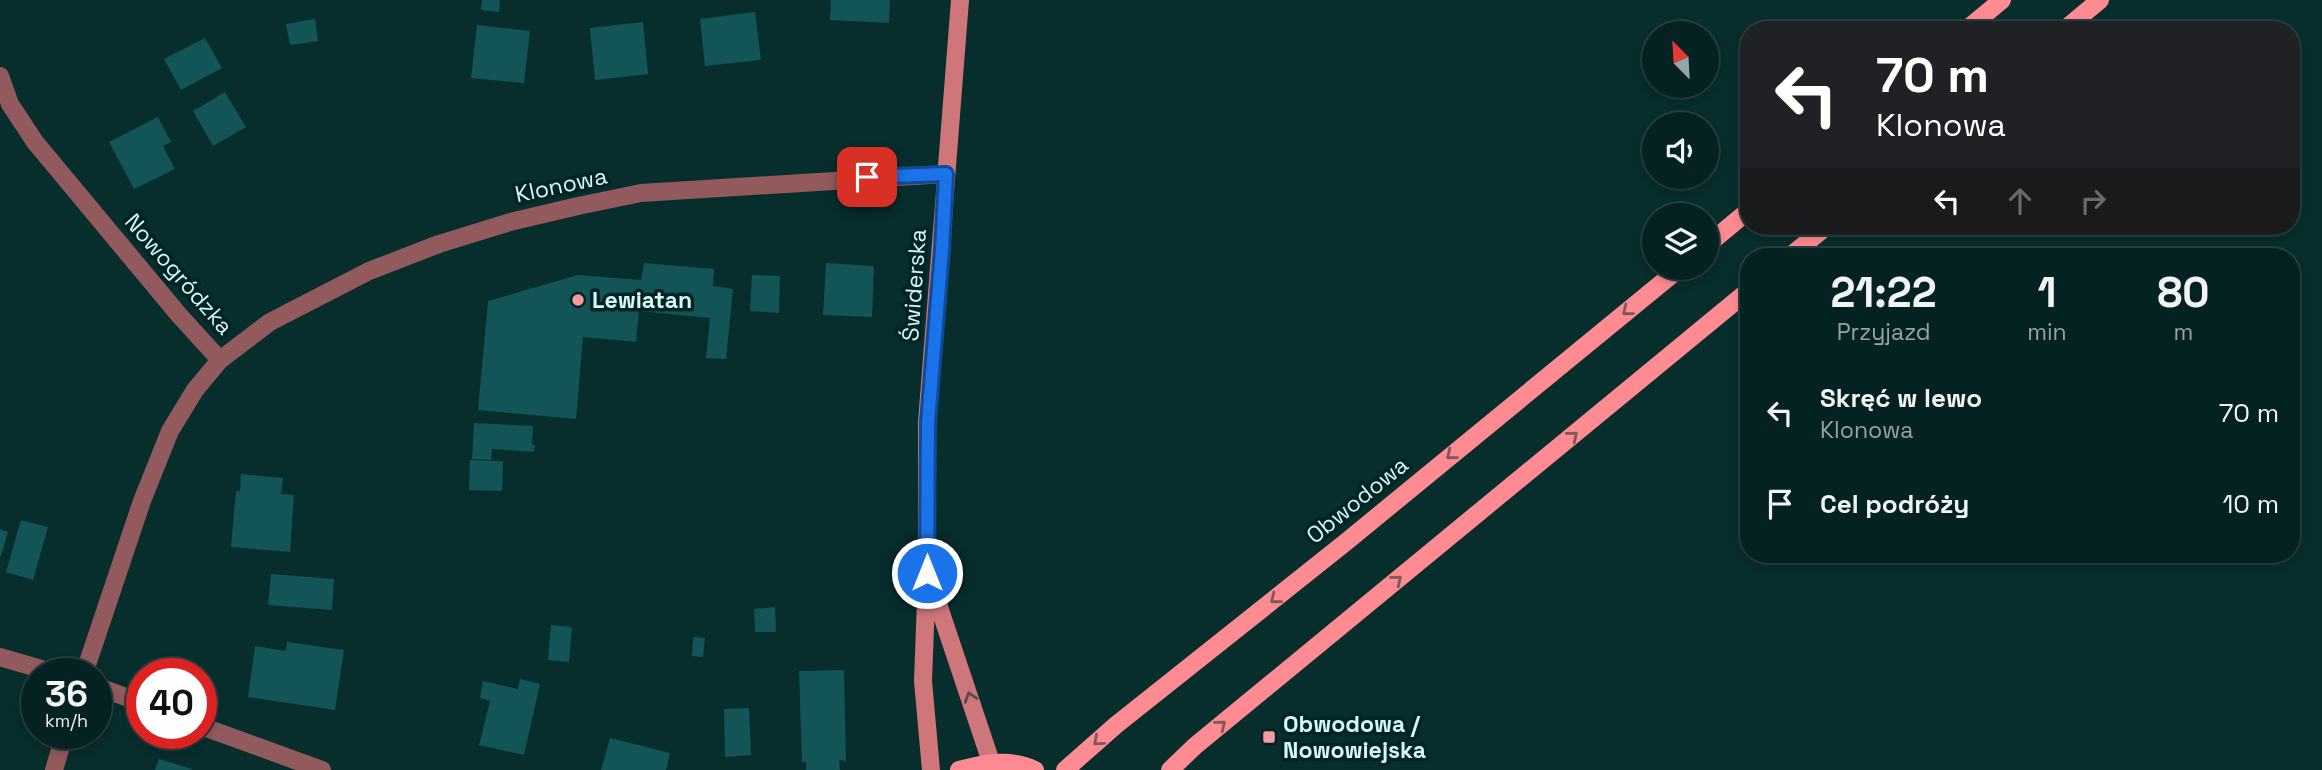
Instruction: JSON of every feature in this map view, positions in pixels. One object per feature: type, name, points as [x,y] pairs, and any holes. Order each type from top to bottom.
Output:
[{"type":"main road","points":[[1977,21],[2002,0]]},
{"type":"main road","points":[[2075,21],[2100,0]]},
{"type":"main road","points":[[1719,235],[1740,218]]},
{"type":"main road","points":[[1800,248],[1816,235]]},
{"type":"main road","name":"Obwodowa","points":[[1065,770],[1116,725],[1357,533],[1665,280]]},
{"type":"main road","points":[[1170,770],[1195,746],[1740,298]]},
{"type":"main road","points":[[959,770],[991,762],[1024,765],[1035,770]]},
{"type":"street","name":"Świderska","points":[[931,770],[923,681],[928,422],[960,0]]},
{"type":"street","name":"Nowogródzka","points":[[0,76],[10,104],[35,142],[220,359],[194,390],[170,431],[142,501],[89,658]]},
{"type":"street","name":"Klonowa","points":[[220,359],[270,321],[369,271],[439,244],[510,222],[641,193],[946,174]]},
{"type":"street","name":"Świderska","points":[[927,573],[991,762]]},
{"type":"street","points":[[0,657],[21,663]]},
{"type":"street","points":[[217,732],[321,770]]},
{"type":"street","points":[[54,770],[60,749]]},
{"type":"building","points":[[482,0],[500,0],[499,12],[481,10]]},
{"type":"building","points":[[831,0],[890,0],[889,23],[830,20]]},
{"type":"building","points":[[755,12],[761,60],[705,66],[700,19]]},
{"type":"building","points":[[315,19],[318,41],[290,45],[286,24]]},
{"type":"building","points":[[643,22],[648,74],[595,80],[590,28]]},
{"type":"building","points":[[477,25],[530,31],[524,83],[471,78]]},
{"type":"building","points":[[205,38],[222,68],[181,90],[164,59]]},
{"type":"building","points":[[225,92],[246,127],[213,146],[193,111]]},
{"type":"building","points":[[158,117],[171,142],[163,146],[175,169],[134,189],[109,142]]},
{"type":"building","points":[[644,263],[714,269],[713,286],[733,289],[726,359],[706,358],[710,318],[639,311],[636,342],[583,337],[576,419],[478,410],[488,301],[578,275],[641,280]]},
{"type":"building","points":[[826,263],[874,266],[872,317],[823,315]]},
{"type":"building","points":[[752,275],[780,276],[779,313],[750,311]]},
{"type":"building","points":[[474,423],[533,426],[534,452],[492,449],[491,460],[472,459]]},
{"type":"building","points":[[470,460],[503,461],[502,491],[469,490]]},
{"type":"building","points":[[241,474],[283,478],[281,494],[294,495],[290,552],[231,547],[236,491],[240,491]]},
{"type":"building","points":[[21,520],[48,527],[33,580],[6,572]]},
{"type":"building","points":[[0,529],[8,532],[1,556],[0,556]]},
{"type":"building","points":[[271,574],[334,579],[332,610],[268,605]]},
{"type":"building","points":[[775,607],[776,632],[755,632],[754,609]]},
{"type":"building","points":[[551,625],[572,627],[569,662],[548,660]]},
{"type":"building","points":[[693,637],[705,638],[703,657],[692,656]]},
{"type":"building","points":[[287,642],[344,650],[335,710],[248,697],[255,646],[286,651]]},
{"type":"building","points":[[844,670],[846,761],[839,760],[840,770],[806,770],[806,762],[802,762],[799,671]]},
{"type":"building","points":[[520,679],[540,684],[524,755],[479,745],[490,701],[480,698],[483,681],[518,689]]},
{"type":"building","points":[[749,708],[751,755],[725,757],[724,709]]},
{"type":"building","points":[[610,738],[670,753],[666,770],[601,770]]},
{"type":"building","points":[[159,759],[192,769],[192,770],[155,770]]},
{"type":"place","name":"Lewiatan","points":[[578,300]]},
{"type":"place","name":"Obwodowa / Nowowiejska","points":[[1269,737]]},
{"type":"route","points":[[867,177],[946,174],[928,422],[927,573]]}]
